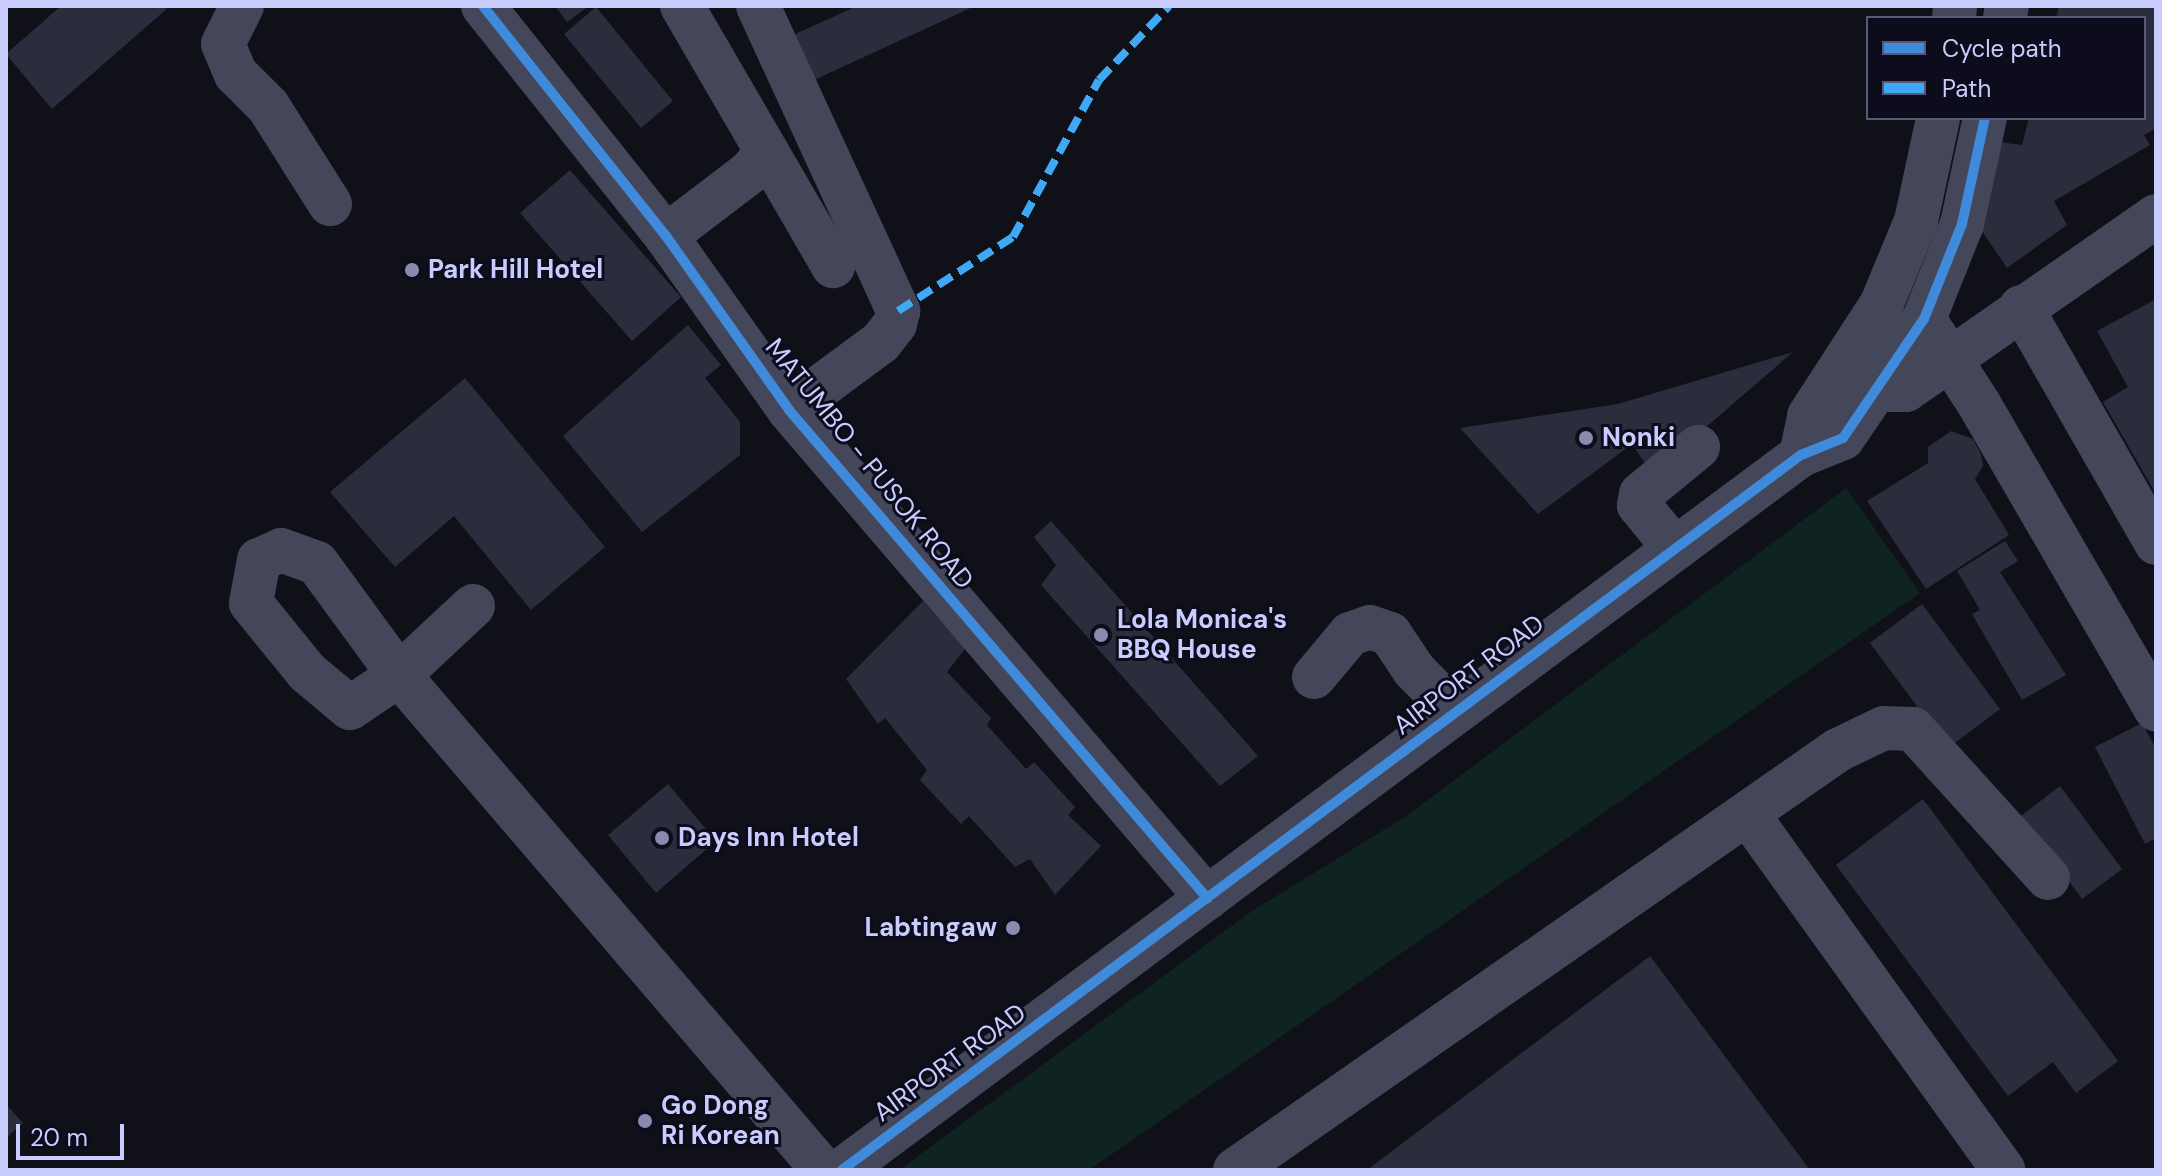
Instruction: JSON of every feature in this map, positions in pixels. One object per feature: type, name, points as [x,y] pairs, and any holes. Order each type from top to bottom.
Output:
[{"type":"street","points":[[242,6],[223,44],[236,74],[268,106],[330,204]]},
{"type":"street","name":"MATUMBO - PUSOK ROAD","points":[[483,6],[666,236],[789,410],[1207,898]]},
{"type":"street","points":[[682,6],[833,266]]},
{"type":"street","points":[[765,8],[898,311],[895,324],[881,342],[789,410]]},
{"type":"street","points":[[1801,455],[1809,416],[1882,303],[1916,221],[1938,120]]},
{"type":"street","name":"AIRPORT ROAD","points":[[842,1170],[1801,455],[1843,438],[1924,319],[1962,224],[1985,120]]},
{"type":"street","points":[[666,236],[750,172],[767,152]]},
{"type":"street","points":[[1878,390],[1906,390],[2021,307],[2156,216]]},
{"type":"street","points":[[2021,307],[2156,543]]},
{"type":"street","points":[[1924,319],[1952,358],[2150,684]]},
{"type":"street","points":[[1675,549],[1639,505],[1641,494],[1698,447]]},
{"type":"street","points":[[473,606],[399,675],[823,1170]]},
{"type":"street","points":[[1314,677],[1350,634],[1370,627],[1390,634],[1414,670],[1455,712]]},
{"type":"street","points":[[1235,1170],[1749,816],[1838,750],[1884,728],[1913,729],[2048,878]]},
{"type":"street","points":[[1749,816],[2003,1170]]},
{"type":"green space","points":[[1846,488],[1920,593],[1089,1170],[899,1170],[1252,911],[1405,817]]},
{"type":"building","points":[[61,6],[170,6],[52,109],[6,54]]},
{"type":"building","points":[[555,6],[589,6],[567,22]]},
{"type":"building","points":[[857,6],[975,6],[814,80],[791,36]]},
{"type":"building","points":[[2059,6],[2156,6],[2156,128],[2144,135],[2150,145],[2054,201],[2067,225],[2007,268],[1976,222],[1999,142],[2022,145],[2028,120],[2146,120],[2146,16],[2056,16]]},
{"type":"building","points":[[596,7],[673,101],[641,128],[564,34]]},
{"type":"building","points":[[570,170],[681,297],[632,341],[520,213]]},
{"type":"building","points":[[2156,299],[2156,494],[2103,402],[2128,387],[2097,331]]},
{"type":"building","points":[[688,325],[721,365],[705,378],[740,422],[740,455],[642,532],[563,436]]},
{"type":"building","points":[[1793,352],[1652,474],[1632,444],[1538,514],[1460,428],[1618,404]]},
{"type":"building","points":[[465,378],[605,547],[531,610],[454,516],[395,567],[330,492]]},
{"type":"building","points":[[1951,431],[1973,439],[1983,466],[1975,479],[2009,535],[1926,589],[1867,501],[1928,463],[1928,447]]},
{"type":"building","points":[[1051,521],[1258,756],[1220,786],[1041,585],[1056,565],[1034,537]]},
{"type":"building","points":[[2005,541],[2018,561],[2000,572],[2066,675],[2022,700],[1972,614],[1980,610],[1957,571]]},
{"type":"building","points":[[923,601],[965,649],[947,672],[991,718],[987,725],[1026,769],[1034,762],[1075,807],[1068,815],[1101,846],[1055,895],[1030,859],[1015,867],[969,816],[961,824],[920,780],[927,770],[885,718],[878,724],[846,679]]},
{"type":"building","points":[[1922,604],[2000,709],[1948,748],[1870,643]]},
{"type":"building","points":[[2142,723],[2156,749],[2156,838],[2145,844],[2095,747]]},
{"type":"building","name":"Days Inn Hotel","points":[[668,784],[716,841],[656,893],[608,835]]},
{"type":"building","points":[[2060,786],[2122,869],[2082,899],[2021,816]]},
{"type":"building","points":[[1923,799],[2118,1061],[2076,1093],[2053,1062],[2008,1096],[1836,865]]},
{"type":"building","points":[[1650,956],[1810,1170],[1367,1170]]},
{"type":"building","points":[[6,1104],[23,1123],[6,1138]]},
{"type":"marked path","points":[[898,311],[1013,237],[1099,80],[1169,6]]},
{"type":"cycle path","points":[[483,6],[666,236],[789,410],[1207,898]]},
{"type":"cycle path","points":[[842,1170],[1801,455],[1843,438],[1924,319],[1962,224],[1985,120]]},
{"type":"place","name":"Park Hill Hotel","points":[[412,270]]},
{"type":"place","name":"Nonki","points":[[1586,438]]},
{"type":"place","name":"Lola Monica's BBQ House","points":[[1101,635]]},
{"type":"place","name":"Days Inn Hotel","points":[[662,838]]},
{"type":"place","name":"Labtingaw","points":[[1013,928]]},
{"type":"place","name":"Go Dong Ri Korean","points":[[645,1121]]}]
